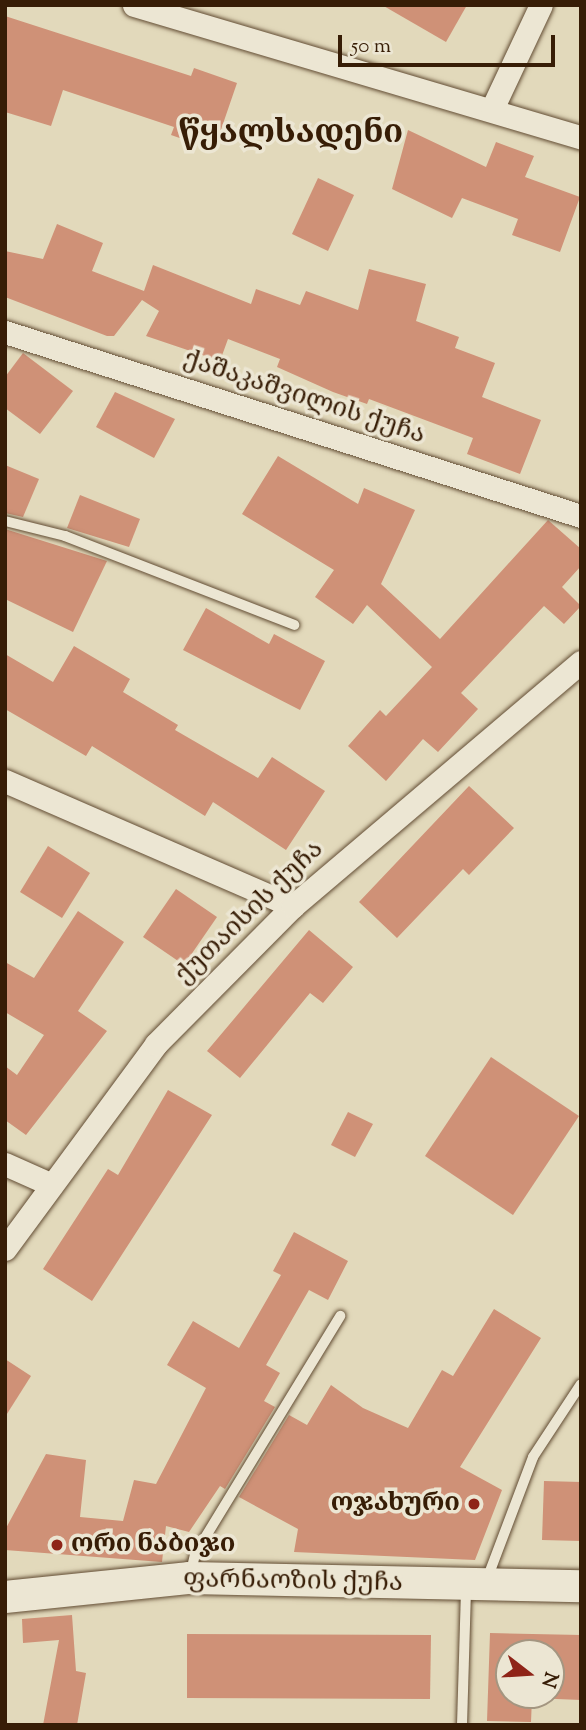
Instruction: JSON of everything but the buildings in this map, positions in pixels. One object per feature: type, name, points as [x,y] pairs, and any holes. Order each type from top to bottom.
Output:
[{"type":"street","points":[[134,5],[581,137]]},
{"type":"street","points":[[492,109],[541,5]]},
{"type":"street","name":"ქაშაკაშვილის ქუჩა","points":[[7,336],[581,516]]},
{"type":"street","name":"ქუთაისის ქუჩა","points":[[5,1250],[156,1044],[293,906],[581,662]]},
{"type":"street","points":[[5,781],[293,906]]},
{"type":"street","points":[[5,1164],[52,1185]]},
{"type":"street","name":"ფარნაოზის ქუჩა","points":[[5,1597],[190,1578],[581,1586]]},
{"type":"lane","points":[[5,521],[65,536],[294,625]]},
{"type":"lane","points":[[190,1578],[195,1554],[340,1316]]},
{"type":"lane","points":[[462,1725],[475,1585],[533,1457],[581,1384]]},
{"type":"place","name":"ოჯახური","points":[[474,1504]]},
{"type":"place","name":"ორი ნაბიჯი","points":[[57,1545]]},
{"type":"district","name":"წყალსადენი","points":[[291,135]]}]
